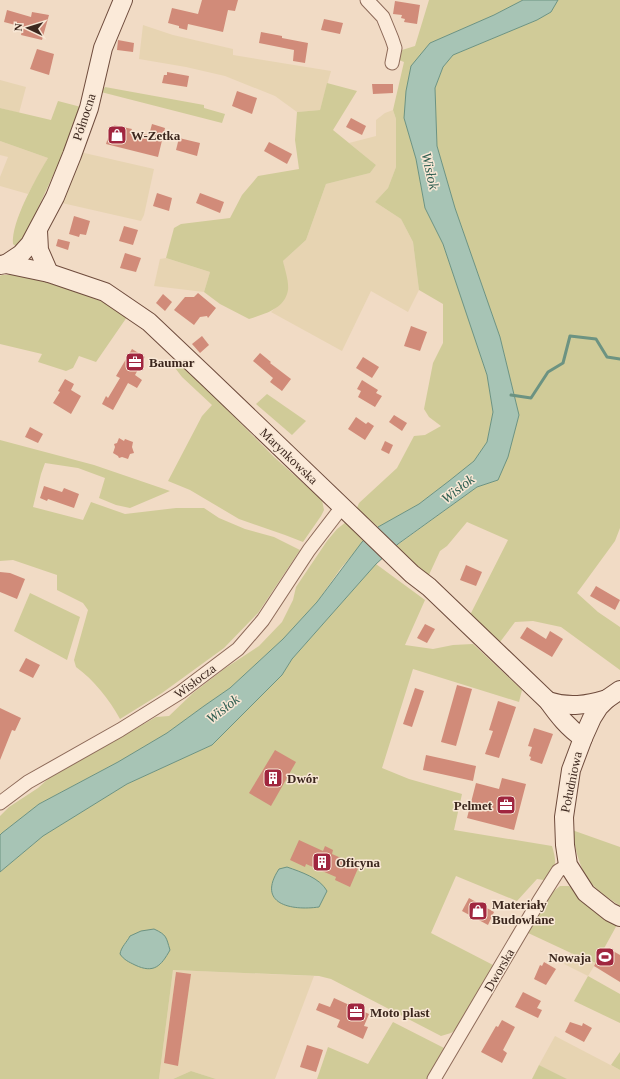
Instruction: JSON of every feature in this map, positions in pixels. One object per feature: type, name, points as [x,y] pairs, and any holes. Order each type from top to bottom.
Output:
[{"type":"street","name":"Północna","points":[[3,265],[20,254],[30,244],[55,197],[89,108],[103,48],[123,0]]},
{"type":"street","points":[[367,0],[382,17],[392,39],[395,48],[392,63]]},
{"type":"street","points":[[38,231],[39,250],[49,273]]},
{"type":"street","name":"Marynkowska","points":[[3,265],[49,273],[105,292],[149,322],[412,574],[429,587],[554,703],[559,716],[573,731],[584,735]]},
{"type":"street","name":"Wisłocza","points":[[0,803],[28,782],[120,730],[181,692],[238,648],[263,620],[310,550],[348,513]]},
{"type":"street","points":[[554,703],[590,704],[614,695]]},
{"type":"street","name":"Południowa","points":[[568,865],[565,844],[564,817],[571,770],[584,735],[596,712],[614,695]]},
{"type":"street","points":[[568,865],[586,893],[610,912],[620,917]]},
{"type":"street","name":"Dworska","points":[[434,1079],[538,901],[558,871],[568,865]]},
{"type":"shaded area","points":[[429,0],[523,0],[494,15],[430,43],[404,118],[416,159],[425,208],[443,244],[487,375],[493,412],[487,442],[474,461],[419,504],[378,527],[357,508],[359,503],[397,468],[414,436],[425,435],[441,426],[429,417],[424,409],[433,363],[443,343],[443,304],[419,290],[413,242],[401,219],[375,202],[388,188],[396,167],[396,119],[393,110],[404,62],[399,60],[402,50],[415,46]]},
{"type":"shaded area","points":[[558,0],[620,0],[620,528],[615,541],[577,593],[598,612],[620,627],[620,670],[561,627],[533,621],[515,622],[500,642],[469,617],[508,540],[467,522],[447,546],[440,551],[428,577],[396,546],[477,487],[498,480],[519,416],[500,337],[455,208],[437,146],[435,88],[443,67],[453,55],[537,20],[551,12]]},
{"type":"shaded area","points":[[143,25],[173,35],[233,49],[233,55],[331,71],[320,110],[297,112],[275,96],[225,76],[186,67],[139,59]]},
{"type":"shaded area","points":[[0,80],[26,87],[19,113],[0,108]]},
{"type":"shaded area","points":[[327,83],[357,91],[333,130],[376,165],[370,173],[326,184],[306,240],[283,261],[287,276],[288,290],[283,302],[273,310],[249,319],[220,304],[204,292],[210,272],[166,258],[174,228],[181,224],[230,218],[242,195],[258,176],[299,169],[295,140],[297,112],[320,110]]},
{"type":"shaded area","points":[[105,87],[204,105],[204,108],[225,114],[222,123],[101,92]]},
{"type":"shaded area","points":[[58,101],[81,107],[74,130],[26,234],[17,247],[13,244],[13,235],[20,212],[48,158],[0,141],[0,108],[51,120]]},
{"type":"shaded area","points":[[393,110],[396,119],[396,167],[388,188],[375,202],[401,219],[413,242],[419,290],[408,312],[371,291],[342,351],[271,312],[282,302],[286,277],[283,261],[306,240],[326,184],[370,173],[376,165],[349,143],[376,136],[376,120],[385,113]]},
{"type":"shaded area","points":[[0,141],[48,158],[28,194],[0,186],[0,177],[8,157],[0,155]]},
{"type":"shaded area","points":[[80,152],[154,169],[144,215],[141,221],[62,203]]},
{"type":"shaded area","points":[[166,258],[210,272],[204,292],[154,286],[160,259]]},
{"type":"shaded area","points":[[21,275],[72,290],[106,303],[127,317],[96,362],[79,356],[73,368],[66,371],[38,362],[42,354],[0,344],[0,276]]},
{"type":"shaded area","points":[[176,358],[274,457],[322,500],[324,510],[303,542],[239,519],[190,490],[168,481],[202,416],[212,405],[182,377],[172,364]]},
{"type":"shaded area","points":[[267,394],[306,421],[292,435],[256,404]]},
{"type":"shaded area","points":[[0,440],[94,465],[170,491],[130,508],[116,505],[99,498],[105,478],[78,468],[45,463],[33,507],[83,520],[91,502],[125,514],[176,508],[204,508],[219,518],[245,529],[274,537],[300,550],[258,613],[224,648],[162,693],[120,719],[101,690],[76,667],[74,660],[88,610],[83,603],[57,590],[57,575],[13,560],[0,561]]},
{"type":"shaded area","points":[[346,522],[366,539],[341,568],[317,602],[283,639],[230,688],[167,733],[118,762],[39,804],[0,835],[0,816],[9,807],[38,788],[49,778],[156,717],[169,716],[193,693],[224,669],[259,646],[282,622],[293,600],[296,587],[327,541],[337,529]]},
{"type":"shaded area","points":[[376,564],[425,600],[405,645],[433,649],[453,645],[473,644],[522,690],[519,702],[413,669],[382,768],[409,779],[462,794],[454,830],[552,846],[555,857],[554,868],[548,876],[544,880],[537,879],[517,901],[456,876],[431,933],[495,966],[457,1029],[451,1033],[441,1036],[331,979],[319,976],[173,970],[159,1079],[0,1079],[0,872],[43,836],[127,784],[212,745],[282,675],[292,659]]},
{"type":"shaded area","points":[[30,593],[80,617],[67,660],[14,631]]},
{"type":"shaded area","points":[[572,830],[620,847],[620,906],[597,889],[587,878],[579,860]]},
{"type":"shaded area","points":[[560,886],[569,886],[593,911],[618,923],[596,963],[526,932],[549,895]]},
{"type":"shaded area","points":[[571,953],[596,963],[588,976],[564,964]]},
{"type":"shaded area","points":[[173,970],[314,976],[275,1079],[216,1079],[191,1071],[173,1079],[159,1079]]},
{"type":"shaded area","points":[[588,976],[620,994],[620,1023],[574,1001]]},
{"type":"shaded area","points":[[393,1022],[446,1049],[430,1079],[317,1079],[328,1047],[368,1064]]},
{"type":"shaded area","points":[[555,1036],[620,1070],[620,1079],[567,1079],[539,1065]]},
{"type":"shaded area","points":[[620,1052],[620,1070],[611,1065]]},
{"type":"shaded area","points":[[539,1065],[567,1079],[532,1079]]},
{"type":"shaded area","points":[[191,1071],[216,1079],[173,1079]]},
{"type":"water","name":"Wisłok","points":[[523,0],[558,0],[551,12],[537,20],[453,55],[443,67],[435,88],[437,146],[455,208],[500,337],[519,415],[508,457],[498,480],[477,487],[398,544],[376,564],[292,659],[282,675],[212,745],[127,784],[43,836],[0,872],[0,835],[2,833],[39,804],[118,762],[167,733],[230,688],[283,639],[317,602],[362,542],[378,527],[419,504],[474,461],[487,442],[493,412],[487,375],[443,244],[425,208],[416,159],[404,118],[406,91],[411,66],[430,43],[494,15]]},
{"type":"water","points":[[287,867],[310,876],[324,886],[327,891],[319,907],[298,908],[288,906],[280,903],[274,897],[272,890],[273,881],[279,869]]},
{"type":"water","points":[[154,929],[165,937],[170,950],[156,967],[147,969],[142,968],[129,962],[120,954],[130,936],[141,931]]},
{"type":"building","points":[[202,0],[238,0],[235,11],[228,10],[223,32],[188,24],[187,30],[168,23],[172,8],[198,14]]},
{"type":"building","points":[[395,1],[420,5],[417,24],[404,22],[405,19],[401,18],[402,15],[393,14]]},
{"type":"building","points":[[7,10],[31,17],[32,12],[49,15],[42,40],[21,35],[23,27],[4,22]]},
{"type":"building","points":[[324,19],[343,23],[340,34],[321,30]]},
{"type":"building","points":[[261,32],[308,43],[305,63],[293,61],[294,50],[259,43]]},
{"type":"building","points":[[118,40],[134,43],[133,52],[117,50]]},
{"type":"building","points":[[37,49],[54,54],[49,75],[30,69]]},
{"type":"building","points":[[167,72],[189,76],[187,87],[162,83],[164,75],[167,75]]},
{"type":"building","points":[[372,84],[393,84],[393,93],[373,94]]},
{"type":"building","points":[[237,91],[257,98],[252,114],[232,106]]},
{"type":"building","points":[[351,118],[366,126],[362,135],[346,127]]},
{"type":"building","points":[[152,124],[165,128],[158,157],[106,144],[110,131],[112,132],[114,125],[149,135]]},
{"type":"building","points":[[179,138],[200,143],[197,156],[176,150]]},
{"type":"building","points":[[269,142],[292,154],[287,164],[264,151]]},
{"type":"building","points":[[157,193],[172,198],[169,211],[153,206]]},
{"type":"building","points":[[200,193],[224,202],[220,213],[196,203]]},
{"type":"building","points":[[74,216],[90,221],[86,235],[80,234],[79,237],[69,234]]},
{"type":"building","points":[[124,226],[138,230],[133,245],[119,241]]},
{"type":"building","points":[[58,239],[70,242],[68,250],[56,246]]},
{"type":"building","points":[[125,253],[141,258],[136,272],[120,268]]},
{"type":"building","points":[[198,293],[216,308],[208,318],[207,316],[200,317],[194,325],[174,310],[185,297],[194,297]]},
{"type":"building","points":[[163,294],[172,302],[165,311],[156,303]]},
{"type":"building","points":[[411,326],[427,332],[420,351],[404,346]]},
{"type":"building","points":[[202,336],[209,345],[200,353],[192,344]]},
{"type":"building","points":[[132,349],[145,357],[135,375],[142,380],[137,388],[128,383],[113,410],[102,404],[106,396],[108,398],[120,378],[116,376]]},
{"type":"building","points":[[260,353],[271,362],[270,363],[291,379],[282,391],[270,382],[273,378],[253,361]]},
{"type":"building","points":[[363,357],[379,367],[372,378],[356,368]]},
{"type":"building","points":[[65,379],[74,384],[71,390],[81,396],[71,414],[53,403],[60,392],[58,391]]},
{"type":"building","points":[[362,380],[378,390],[376,393],[382,396],[375,407],[358,397],[361,391],[357,389]]},
{"type":"building","points":[[394,415],[407,423],[402,431],[389,422]]},
{"type":"building","points":[[356,417],[366,424],[368,422],[374,426],[365,440],[348,429]]},
{"type":"building","points":[[30,427],[43,434],[38,443],[25,437]]},
{"type":"building","points":[[119,438],[124,441],[125,439],[133,442],[132,447],[134,453],[130,454],[128,459],[122,457],[119,458],[113,453],[115,447],[114,444],[117,443]]},
{"type":"building","points":[[385,441],[393,445],[389,454],[381,450]]},
{"type":"building","points":[[44,486],[62,492],[64,488],[79,494],[74,508],[48,499],[47,501],[40,498]]},
{"type":"building","points":[[466,565],[482,572],[476,586],[460,580]]},
{"type":"building","points":[[0,572],[10,573],[25,579],[17,599],[0,592]]},
{"type":"building","points":[[596,586],[620,600],[615,610],[590,596]]},
{"type":"building","points":[[425,624],[435,629],[427,643],[417,638]]},
{"type":"building","points":[[527,627],[546,639],[550,631],[563,639],[552,657],[520,638]]},
{"type":"building","points":[[26,658],[40,665],[33,678],[19,671]]},
{"type":"building","points":[[457,685],[472,689],[456,746],[441,742]]},
{"type":"building","points":[[415,688],[424,691],[412,727],[403,724]]},
{"type":"building","points":[[498,701],[516,707],[499,758],[485,754],[493,731],[489,730]]},
{"type":"building","points":[[0,708],[21,718],[15,731],[12,730],[0,760]]},
{"type":"building","points":[[534,728],[553,734],[542,764],[530,760],[531,757],[529,756],[532,747],[528,746]]},
{"type":"building","name":"Dwór","points":[[275,750],[296,762],[271,806],[249,793]]},
{"type":"building","points":[[426,755],[476,766],[473,781],[423,770]]},
{"type":"building","points":[[502,778],[526,784],[514,830],[467,818],[476,783],[499,789]]},
{"type":"building","name":"Oficyna","points":[[299,840],[323,851],[325,846],[333,850],[332,854],[359,866],[350,887],[335,880],[336,877],[306,864],[305,867],[290,860]]},
{"type":"building","name":"Materiały Budowlane","points":[[469,898],[494,912],[488,925],[462,911]]},
{"type":"building","points":[[605,948],[620,955],[620,982],[594,966]]},
{"type":"building","points":[[544,962],[556,969],[546,985],[534,979],[540,965],[542,966]]},
{"type":"building","points":[[176,972],[191,974],[178,1066],[164,1063]]},
{"type":"building","points":[[523,992],[541,1001],[537,1008],[542,1010],[538,1018],[515,1007]]},
{"type":"building","points":[[334,998],[369,1014],[364,1026],[368,1027],[363,1039],[337,1027],[340,1020],[316,1010],[319,1003],[330,1007]]},
{"type":"building","points":[[502,1020],[515,1027],[503,1050],[507,1053],[502,1063],[481,1052],[496,1026],[498,1027]]},
{"type":"building","points":[[570,1022],[582,1026],[583,1023],[592,1028],[584,1042],[565,1032]]},
{"type":"building","points":[[307,1045],[323,1050],[316,1072],[300,1067]]},
{"type":"waterway","points":[[511,395],[531,398],[548,372],[563,363],[570,336],[596,339],[607,357],[620,359]]},
{"type":"place","name":"W-Zetka","points":[[117,135]]},
{"type":"place","name":"Baumar","points":[[135,362]]},
{"type":"place","name":"Dwór","points":[[273,778]]},
{"type":"place","name":"Pelmet","points":[[506,805]]},
{"type":"place","name":"Oficyna","points":[[322,862]]},
{"type":"place","name":"Materiały Budowlane","points":[[478,911]]},
{"type":"place","name":"Nowaja","points":[[605,957]]},
{"type":"place","name":"Moto plast","points":[[356,1012]]}]
